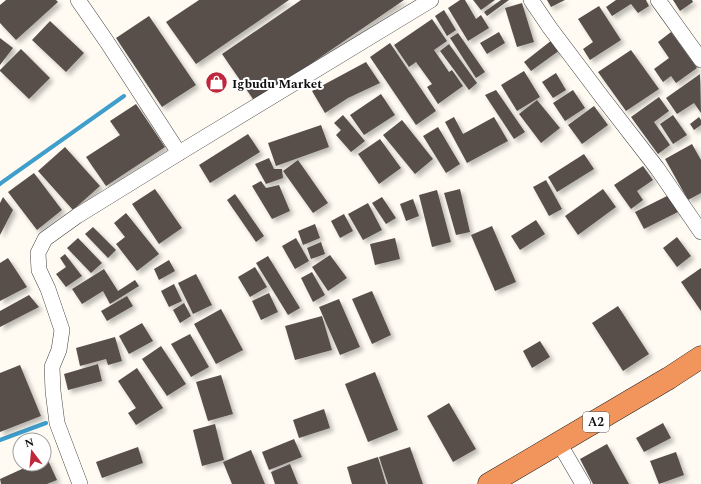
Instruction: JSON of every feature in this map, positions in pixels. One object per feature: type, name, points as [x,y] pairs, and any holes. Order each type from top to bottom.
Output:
[{"type":"highway","name":"A2","points":[[489,484],[669,378],[701,357]]},
{"type":"street","points":[[78,0],[179,153]]},
{"type":"street","points":[[80,484],[57,423],[52,367],[59,350],[62,330],[48,289],[39,270],[38,253],[45,239],[77,216],[431,0]]},
{"type":"street","points":[[531,0],[573,59],[657,168],[701,232]]},
{"type":"street","points":[[658,0],[701,60]]},
{"type":"street","points":[[559,443],[583,484]]},
{"type":"building","points":[[6,0],[56,0],[58,2],[16,40],[0,23],[0,5]]},
{"type":"building","points":[[199,0],[289,0],[196,64],[166,22]]},
{"type":"building","points":[[301,0],[404,0],[255,102],[222,54]]},
{"type":"building","points":[[460,0],[465,0],[476,19],[481,15],[489,28],[468,41],[448,8]]},
{"type":"building","points":[[473,0],[495,0],[481,10]]},
{"type":"building","points":[[501,0],[509,0],[487,16],[484,12]]},
{"type":"building","points":[[547,0],[565,0],[551,7]]},
{"type":"building","points":[[616,0],[646,0],[649,6],[638,13],[631,4],[612,16],[606,7]]},
{"type":"building","points":[[673,0],[692,0],[693,2],[680,11]]},
{"type":"building","points":[[522,3],[534,42],[517,47],[505,8]]},
{"type":"building","points":[[599,6],[621,40],[590,60],[583,49],[593,42],[578,19]]},
{"type":"building","points":[[444,10],[456,30],[447,36],[435,16]]},
{"type":"building","points":[[149,16],[196,85],[162,107],[116,38]]},
{"type":"building","points":[[432,19],[447,41],[434,50],[449,72],[452,70],[463,86],[438,104],[427,87],[432,84],[416,62],[409,67],[394,45]]},
{"type":"building","points":[[50,21],[84,53],[66,72],[32,40]]},
{"type":"building","points":[[499,32],[505,43],[487,54],[480,43]]},
{"type":"building","points":[[671,32],[697,68],[676,83],[671,76],[663,82],[654,69],[669,58],[658,42]]},
{"type":"building","points":[[458,33],[485,72],[476,78],[450,38]]},
{"type":"building","points":[[0,38],[13,48],[0,65]]},
{"type":"building","points":[[552,40],[560,50],[531,71],[524,62]]},
{"type":"building","points":[[390,43],[436,111],[416,125],[370,57]]},
{"type":"building","points":[[449,44],[477,83],[469,90],[440,51]]},
{"type":"building","points":[[21,49],[50,78],[29,99],[0,71]]},
{"type":"building","points":[[631,50],[659,89],[626,111],[598,72]]},
{"type":"building","points":[[366,62],[380,83],[348,98],[325,113],[312,91]]},
{"type":"building","points":[[524,71],[540,97],[517,111],[501,85]]},
{"type":"building","points":[[556,73],[566,90],[553,98],[542,82]]},
{"type":"building","points":[[700,74],[701,113],[694,103],[677,114],[666,98]]},
{"type":"building","points":[[496,90],[525,132],[514,139],[485,95]]},
{"type":"building","points":[[573,90],[585,108],[565,121],[553,103]]},
{"type":"building","points":[[381,94],[395,115],[364,135],[350,115]]},
{"type":"building","points":[[659,97],[669,111],[654,122],[670,145],[658,154],[631,117]]},
{"type":"building","points":[[537,100],[560,128],[541,143],[519,114]]},
{"type":"building","points":[[136,104],[165,147],[106,186],[86,157],[120,135],[110,121]]},
{"type":"building","points":[[594,106],[608,125],[582,144],[568,125]]},
{"type":"building","points":[[343,115],[365,141],[351,152],[336,135],[341,130],[334,123]]},
{"type":"building","points":[[673,115],[687,135],[673,144],[660,124]]},
{"type":"building","points":[[454,117],[463,134],[494,117],[508,141],[467,163],[445,122]]},
{"type":"building","points":[[699,117],[701,120],[701,125],[694,130],[690,124]]},
{"type":"building","points":[[402,120],[433,159],[415,174],[383,135]]},
{"type":"building","points":[[321,125],[329,147],[276,166],[268,143]]},
{"type":"building","points":[[438,127],[460,164],[446,173],[423,136]]},
{"type":"building","points":[[248,134],[260,152],[210,183],[199,165]]},
{"type":"building","points":[[380,139],[401,168],[379,184],[358,154]]},
{"type":"building","points":[[692,144],[701,160],[701,193],[688,200],[665,159]]},
{"type":"building","points":[[65,147],[100,186],[73,210],[38,171]]},
{"type":"building","points":[[584,154],[594,169],[557,192],[548,177]]},
{"type":"building","points":[[269,158],[274,169],[282,169],[283,178],[266,184],[255,164]]},
{"type":"building","points":[[298,160],[328,203],[313,213],[283,171]]},
{"type":"building","points":[[643,166],[653,180],[637,191],[643,200],[631,209],[614,185]]},
{"type":"building","points":[[34,173],[62,210],[37,230],[8,192]]},
{"type":"building","points":[[546,180],[562,209],[549,216],[533,187]]},
{"type":"building","points":[[261,181],[266,188],[279,185],[290,211],[272,219],[252,186]]},
{"type":"building","points":[[155,189],[182,228],[159,244],[132,204]]},
{"type":"building","points":[[460,189],[470,232],[456,235],[444,193]]},
{"type":"building","points":[[603,189],[616,207],[578,235],[565,216]]},
{"type":"building","points":[[437,190],[451,242],[432,247],[419,195]]},
{"type":"building","points":[[235,194],[264,236],[256,242],[227,200]]},
{"type":"building","points":[[669,195],[678,212],[644,229],[635,212]]},
{"type":"building","points":[[3,197],[13,210],[0,235],[0,203]]},
{"type":"building","points":[[382,197],[396,218],[386,224],[372,203]]},
{"type":"building","points":[[413,199],[419,216],[406,221],[400,204]]},
{"type":"building","points":[[368,203],[382,230],[363,240],[348,214]]},
{"type":"building","points":[[126,213],[159,254],[137,271],[116,244],[125,237],[114,223]]},
{"type":"building","points":[[344,214],[353,231],[340,238],[331,221]]},
{"type":"building","points":[[536,220],[545,234],[520,250],[511,236]]},
{"type":"building","points":[[315,224],[320,238],[303,245],[298,231]]},
{"type":"building","points":[[492,226],[516,282],[495,291],[471,235]]},
{"type":"building","points":[[93,227],[116,250],[108,258],[85,234]]},
{"type":"building","points":[[677,237],[691,256],[677,267],[663,248]]},
{"type":"building","points":[[78,238],[102,263],[91,273],[67,248]]},
{"type":"building","points":[[296,238],[309,261],[295,269],[282,246]]},
{"type":"building","points":[[395,238],[400,259],[375,265],[370,244]]},
{"type":"building","points":[[321,242],[325,254],[311,259],[307,248]]},
{"type":"building","points":[[65,254],[82,276],[66,287],[56,274],[66,267],[60,258]]},
{"type":"building","points":[[330,255],[347,278],[328,291],[312,267]]},
{"type":"building","points":[[268,256],[300,308],[288,315],[256,263]]},
{"type":"building","points":[[8,258],[27,287],[0,301],[0,263]]},
{"type":"building","points":[[169,260],[175,271],[159,280],[154,269]]},
{"type":"building","points":[[255,267],[267,287],[250,297],[238,277]]},
{"type":"building","points":[[701,268],[701,311],[681,282]]},
{"type":"building","points":[[104,269],[118,291],[135,280],[139,286],[110,304],[103,291],[82,304],[72,289]]},
{"type":"building","points":[[312,272],[325,295],[313,302],[301,278]]},
{"type":"building","points":[[196,274],[212,305],[193,314],[178,283]]},
{"type":"building","points":[[174,284],[182,301],[169,307],[161,291]]},
{"type":"building","points":[[372,291],[391,335],[372,344],[352,299]]},
{"type":"building","points":[[269,293],[278,312],[261,320],[252,301]]},
{"type":"building","points":[[29,295],[39,307],[0,327],[0,311]]},
{"type":"building","points":[[127,296],[133,306],[107,321],[101,311]]},
{"type":"building","points":[[339,299],[360,347],[340,355],[319,307]]},
{"type":"building","points":[[184,303],[191,316],[180,323],[173,310]]},
{"type":"building","points":[[618,306],[649,354],[623,371],[592,323]]},
{"type":"building","points":[[221,309],[243,350],[216,364],[194,324]]},
{"type":"building","points":[[322,316],[332,350],[295,360],[285,326]]},
{"type":"building","points":[[142,323],[153,341],[129,354],[119,336]]},
{"type":"building","points":[[190,334],[209,367],[191,377],[171,344]]},
{"type":"building","points":[[115,337],[122,361],[108,365],[106,359],[80,366],[76,348]]},
{"type":"building","points":[[540,341],[550,357],[532,368],[523,351]]},
{"type":"building","points":[[161,346],[186,384],[167,396],[142,359]]},
{"type":"building","points":[[98,364],[102,381],[68,390],[64,374]]},
{"type":"building","points":[[20,365],[41,416],[0,432],[0,373]]},
{"type":"building","points":[[137,368],[163,408],[136,425],[128,413],[136,408],[118,381]]},
{"type":"building","points":[[375,372],[398,430],[368,442],[345,384]]},
{"type":"building","points":[[221,375],[233,414],[208,421],[196,382]]},
{"type":"building","points":[[449,403],[476,449],[453,462],[427,416]]},
{"type":"building","points":[[324,409],[330,428],[299,438],[293,420]]},
{"type":"building","points":[[663,423],[671,438],[644,452],[636,438]]},
{"type":"building","points":[[215,424],[224,460],[202,466],[193,430]]},
{"type":"building","points":[[294,439],[302,457],[269,470],[262,452]]},
{"type":"building","points":[[607,444],[629,484],[593,484],[580,459]]},
{"type":"building","points":[[138,447],[143,463],[102,478],[96,462]]},
{"type":"building","points":[[410,447],[423,484],[388,484],[379,457]]},
{"type":"building","points":[[251,450],[265,484],[232,484],[223,462]]},
{"type":"building","points":[[676,452],[684,475],[659,484],[650,461]]},
{"type":"building","points":[[378,457],[386,484],[352,484],[347,467]]},
{"type":"building","points":[[290,464],[298,484],[275,484],[271,472]]},
{"type":"building","points":[[52,469],[57,480],[47,484],[1,484],[0,479],[15,472],[52,472]]},
{"type":"waterway","points":[[0,184],[124,96]]},
{"type":"waterway","points":[[0,440],[46,423]]},
{"type":"place","name":"Igbudu Market","points":[[216,83]]}]
